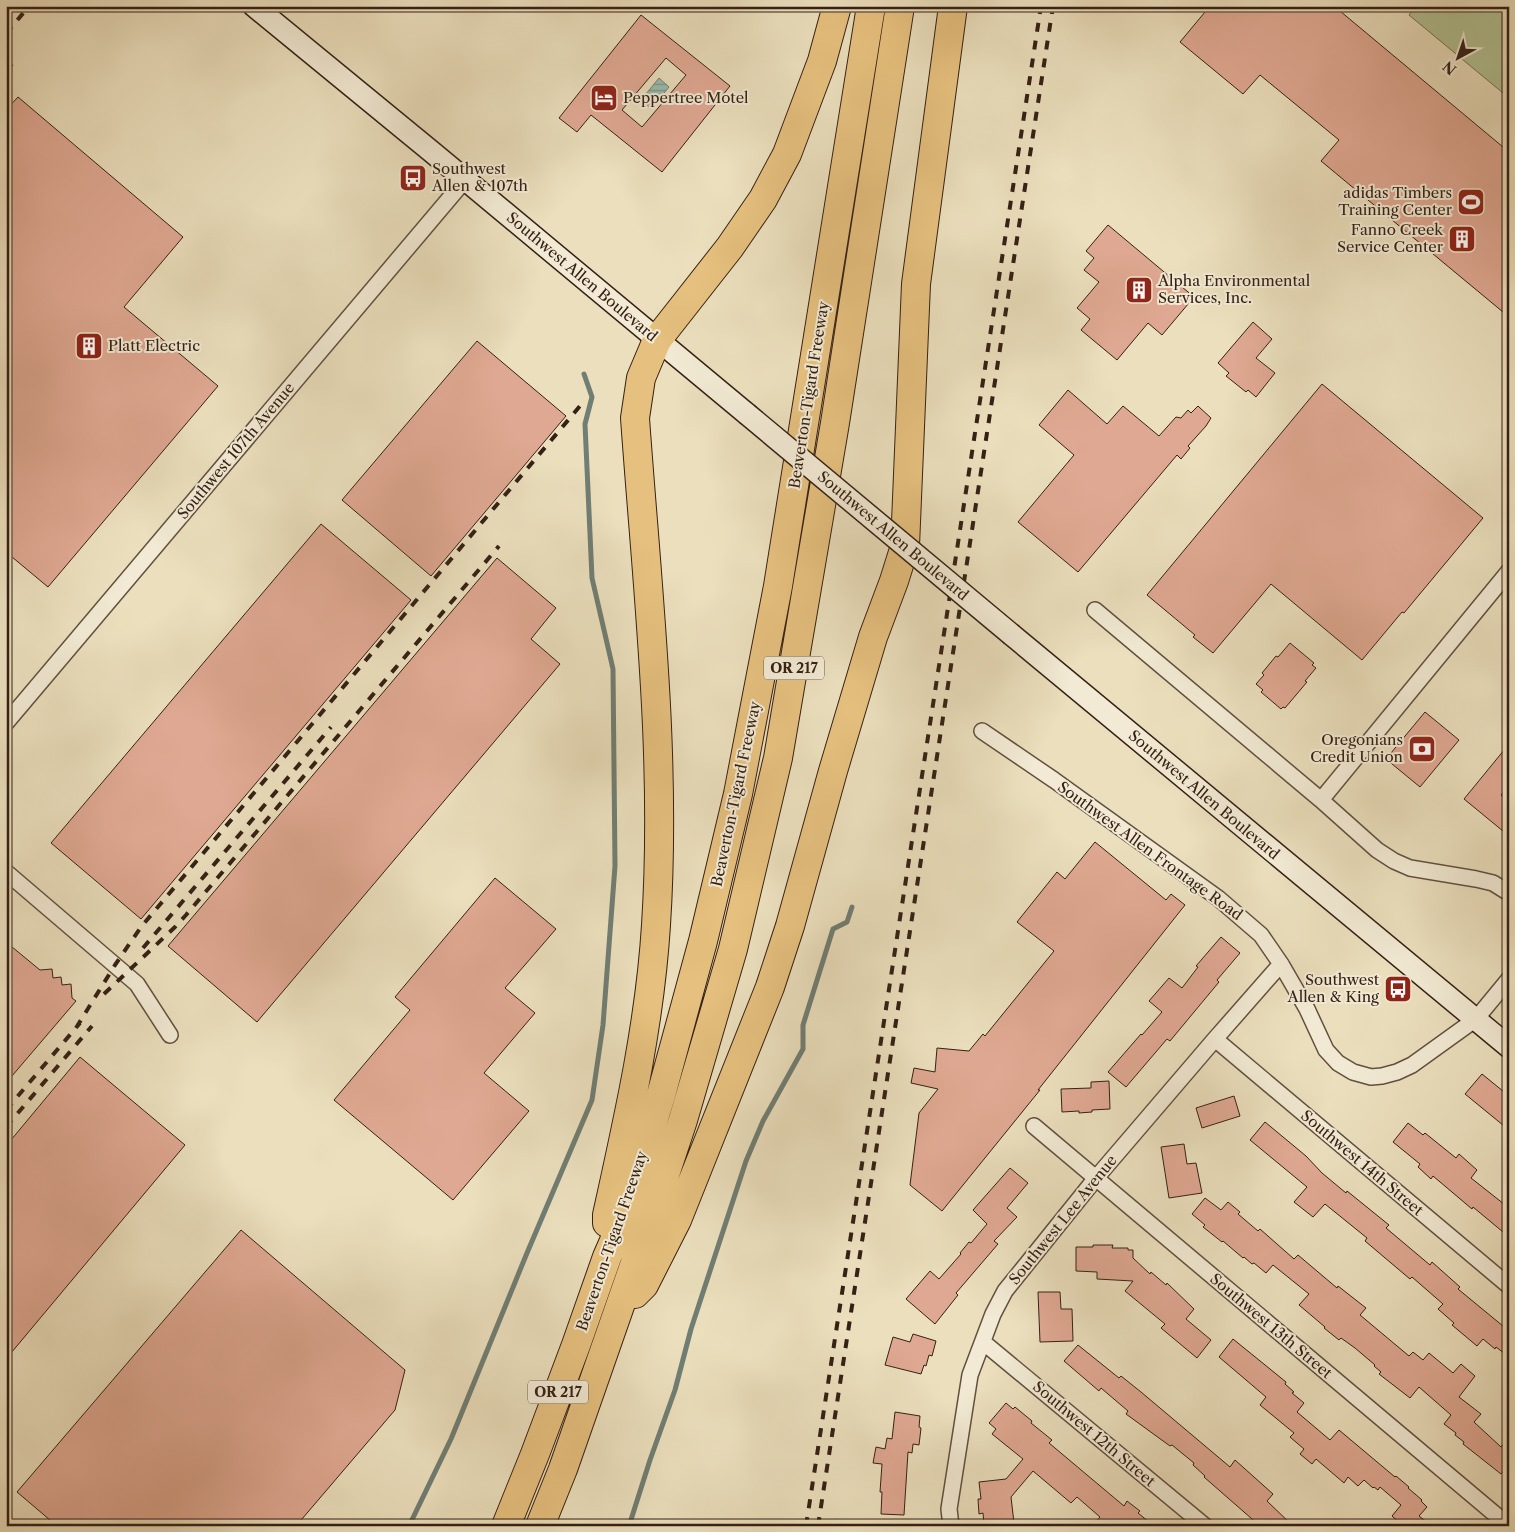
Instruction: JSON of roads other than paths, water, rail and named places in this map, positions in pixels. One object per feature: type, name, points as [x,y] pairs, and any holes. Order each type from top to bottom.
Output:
[{"type":"highway","points":[[607,1257],[607,1215],[631,1107],[647,1009],[659,875],[658,738],[635,418],[641,378],[657,340],[730,247],[767,192],[787,154],[822,61],[837,6]]},
{"type":"highway","name":"Beaverton-Tigard Freeway","points":[[506,1526],[546,1426],[607,1257],[624,1218],[661,1095],[703,941],[738,794],[778,586],[871,6]]},
{"type":"highway","name":"Beaverton-Tigard Freeway","points":[[540,1526],[563,1469],[683,1120],[733,949],[778,758],[836,423],[900,6]]},
{"type":"highway","points":[[617,1313],[644,1285],[677,1220],[744,1055],[776,970],[873,637],[905,546],[916,284],[953,6]]},
{"type":"main road","name":"Southwest Allen Boulevard","points":[[254,6],[1509,1047]]},
{"type":"street","name":"Southwest 107th Avenue","points":[[6,723],[465,180]]},
{"type":"street","points":[[1321,800],[1509,571]]},
{"type":"street","points":[[1095,610],[1321,800],[1377,850],[1394,861],[1410,868],[1493,883],[1509,892]]},
{"type":"street","name":"Southwest Allen Frontage Road","points":[[982,731],[1054,780],[1218,898],[1261,935],[1281,964],[1307,1010],[1326,1050],[1338,1064],[1353,1072],[1371,1077],[1382,1076],[1412,1065],[1476,1019],[1509,979]]},
{"type":"street","points":[[6,872],[137,984],[170,1034]]},
{"type":"street","name":"Southwest Lee Avenue","points":[[951,1526],[949,1509],[970,1376],[993,1314],[1005,1291],[1096,1178],[1281,964]]},
{"type":"street","name":"Southwest 14th Street","points":[[1215,1039],[1509,1286]]},
{"type":"street","name":"Southwest 13th Street","points":[[1034,1126],[1509,1526]]},
{"type":"street","name":"Southwest 12th Street","points":[[983,1342],[1205,1526]]},
{"type":"water","points":[[659,78],[669,87],[651,109],[641,100]]},
{"type":"waterway","points":[[409,1526],[451,1439],[592,1100],[603,1025],[615,866],[613,669],[592,578],[585,424],[592,397],[584,374]]},
{"type":"waterway","points":[[629,1526],[675,1390],[691,1329],[746,1161],[763,1121],[803,1049],[803,1025],[833,929],[847,922],[852,907]]},
{"type":"railway","points":[[6,34],[29,6]]},
{"type":"railway","points":[[806,1526],[1041,6]]},
{"type":"railway","points":[[818,1526],[1053,6]]},
{"type":"railway","points":[[6,70],[12,64]]},
{"type":"railway","points":[[76,1028],[141,927],[580,406]]},
{"type":"railway","points":[[104,994],[186,915],[499,546]]},
{"type":"railway","points":[[143,948],[331,727]]},
{"type":"railway","points":[[6,1110],[80,1023]]},
{"type":"railway","points":[[6,1127],[92,1026]]},
{"type":"place","name":"Peppertree Motel","points":[[604,98]]},
{"type":"place","name":"Southwest Allen & 107th","points":[[413,178]]},
{"type":"place","name":"adidas Timbers Training Center","points":[[1471,202]]},
{"type":"place","name":"Fanno Creek Service Center","points":[[1462,239]]},
{"type":"place","name":"Alpha Environmental Services, Inc.","points":[[1139,290]]},
{"type":"place","name":"Platt Electric","points":[[89,346]]},
{"type":"place","name":"Oregonians Credit Union","points":[[1422,749]]},
{"type":"place","name":"Southwest Allen & King","points":[[1398,989]]}]
